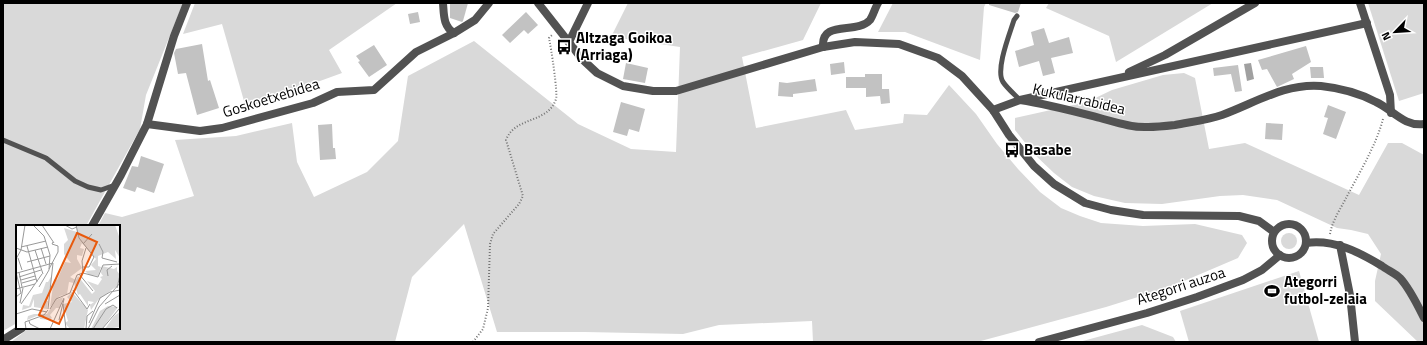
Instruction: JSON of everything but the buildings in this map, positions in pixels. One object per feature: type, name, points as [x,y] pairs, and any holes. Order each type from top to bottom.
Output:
[{"type":"street","points":[[93,225],[146,124],[174,36],[187,3]]},
{"type":"street","points":[[443,3],[444,21],[448,30],[454,33]]},
{"type":"street","name":"Goskoetxebidea","points":[[146,124],[200,130],[222,128],[313,103],[337,92],[374,90],[416,52],[454,33],[475,20],[488,3]]},
{"type":"street","points":[[538,3],[582,59],[597,73],[623,86],[653,91],[676,91],[823,47],[855,42],[899,44],[938,58],[962,76],[993,110],[1009,135],[1034,166],[1054,184],[1085,202],[1110,210],[1143,215],[1239,216],[1259,221],[1274,232]]},
{"type":"street","points":[[569,42],[588,3]]},
{"type":"street","points":[[823,47],[822,41],[830,31],[863,25],[870,20],[878,3]]},
{"type":"street","points":[[1116,78],[1165,55],[1255,3]]},
{"type":"street","points":[[1360,3],[1390,95],[1388,110]]},
{"type":"street","name":"Kukularrabidea","points":[[1020,100],[1367,23]]},
{"type":"street","name":"Kukularrabidea","points":[[1020,100],[1044,104],[1128,125],[1147,128],[1174,125],[1222,115],[1283,90],[1303,86],[1320,86],[1348,91],[1377,102],[1402,120],[1417,125],[1424,124]]},
{"type":"street","points":[[993,110],[1020,100]]},
{"type":"street","points":[[1283,224],[1295,224],[1304,232],[1306,243],[1301,253],[1296,256],[1285,258],[1280,256],[1273,248],[1272,242],[1274,232],[1278,227],[1283,224]]},
{"type":"street","points":[[1306,243],[1340,245],[1364,255],[1399,276],[1406,285],[1424,318]]},
{"type":"street","points":[[1340,245],[1350,295],[1355,342]]},
{"type":"street","name":"Ategorri auzoa","points":[[1038,342],[1161,308],[1243,280],[1262,270],[1280,256]]},
{"type":"street","points":[[3,340],[20,329]]},
{"type":"lane","points":[[1017,16],[1014,20],[1000,74],[1002,81],[1020,100]]},
{"type":"lane","points":[[3,140],[46,158],[75,181],[88,187],[101,190],[115,185]]},
{"type":"path","points":[[473,342],[483,329],[488,308],[490,244],[493,234],[519,204],[523,196],[506,140],[508,134],[514,128],[540,117],[551,110],[557,98],[549,38],[558,28]]},
{"type":"path","points":[[1324,243],[1362,169],[1388,110]]},
{"type":"shaded area","points":[[3,3],[183,3],[146,95],[140,129],[87,225],[16,225],[16,324],[3,331]]},
{"type":"shaded area","points":[[195,3],[397,3],[329,50],[342,73],[246,108],[222,24],[183,34]]},
{"type":"shaded area","points":[[628,3],[821,3],[803,40],[742,57],[756,128],[846,110],[855,130],[903,123],[904,114],[927,115],[949,85],[976,114],[997,144],[1018,169],[1040,192],[1061,208],[1101,223],[1143,226],[1195,224],[1242,235],[1247,243],[1238,258],[1170,287],[1106,307],[977,342],[813,342],[812,321],[719,325],[683,334],[497,332],[464,224],[412,277],[395,342],[11,342],[28,329],[120,329],[120,225],[99,225],[105,213],[122,217],[194,196],[175,140],[236,136],[292,123],[297,162],[314,197],[367,172],[398,141],[408,76],[474,41],[578,124],[631,149],[676,152],[680,47],[626,39],[612,35]]},
{"type":"shaded area","points":[[893,3],[986,3],[984,7],[980,60],[905,32],[878,32]]},
{"type":"shaded area","points":[[1049,3],[1213,3],[1116,62],[1109,36],[1046,8]]},
{"type":"shaded area","points":[[1368,3],[1424,3],[1424,93],[1399,101]]},
{"type":"shaded area","points":[[1251,63],[1254,79],[1247,81],[1244,64]]},
{"type":"shaded area","points":[[1184,73],[1195,78],[1209,149],[1245,143],[1359,195],[1388,143],[1402,143],[1424,155],[1424,342],[1418,342],[1375,301],[1375,281],[1381,254],[1368,234],[1337,228],[1277,200],[1243,195],[1220,196],[1162,204],[1125,203],[1094,196],[1072,187],[1054,173],[1034,154],[1015,130],[1015,118],[1087,102],[1112,90],[1163,75]]},
{"type":"shaded area","points":[[1289,233],[1296,238],[1297,241],[1292,248],[1289,249],[1282,244],[1281,241],[1286,234]]},
{"type":"shaded area","name":"Ategorri futbol-zelaia","points":[[1299,271],[1319,342],[1189,342],[1180,311]]},
{"type":"shaded area","points":[[1142,325],[1173,337],[1176,342],[1079,342]]},
{"type":"place","name":"Altzaga Goikoa (Arriaga)","points":[[564,47]]},
{"type":"place","name":"Basabe","points":[[1012,150]]},
{"type":"place","name":"Ategorri futbol-zelaia","points":[[1272,291]]}]
